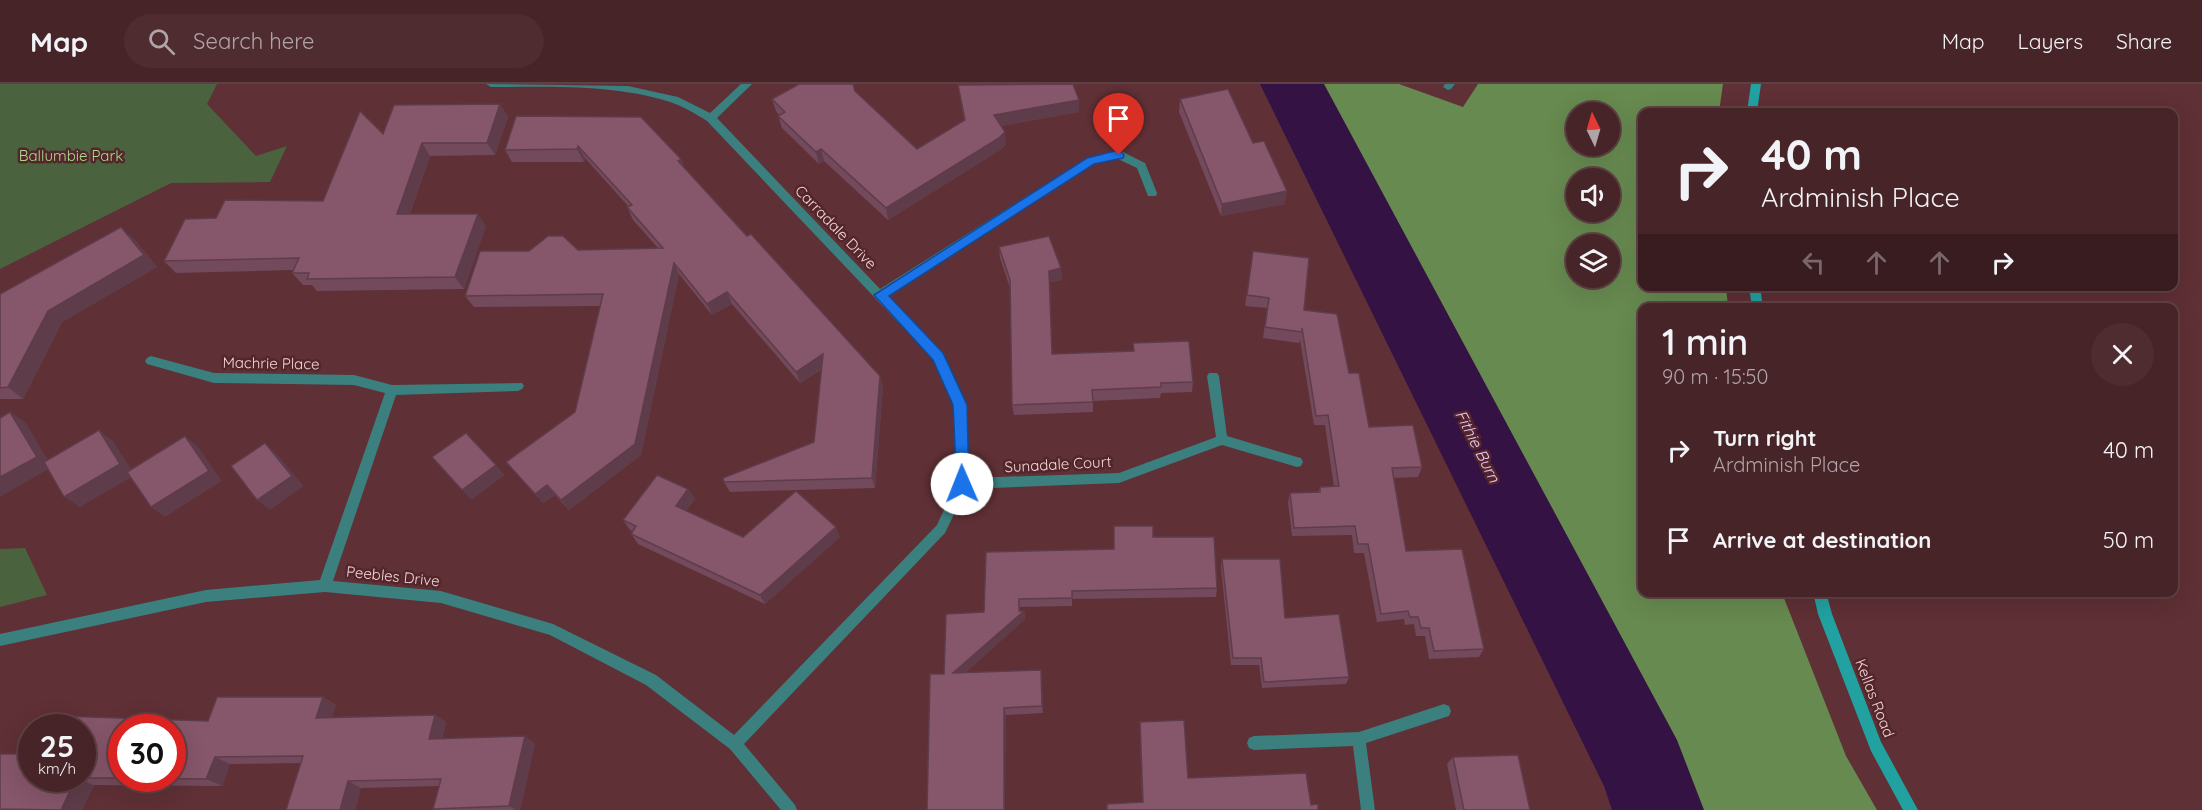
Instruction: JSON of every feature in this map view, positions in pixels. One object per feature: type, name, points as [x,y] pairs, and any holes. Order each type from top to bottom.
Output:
[{"type":"main road","points":[[1753,108],[1756,84]]},
{"type":"main road","name":"Kellas Road","points":[[1820,597],[1876,746],[1911,810]]},
{"type":"street","name":"Carradale Drive","points":[[491,84],[580,84],[628,88],[674,99],[711,118],[938,357],[960,405],[962,484],[941,529],[735,744]]},
{"type":"street","points":[[711,118],[747,84]]},
{"type":"street","points":[[880,295],[1091,161],[1119,155],[1141,166],[1152,193]]},
{"type":"street","name":"Machrie Place","points":[[150,361],[214,378],[354,380],[392,390],[518,386]]},
{"type":"street","points":[[1213,376],[1221,440],[1297,462]]},
{"type":"street","points":[[325,586],[392,390]]},
{"type":"street","name":"Sunadale Court","points":[[962,484],[1119,478],[1221,440]]},
{"type":"street","name":"Peebles Drive","points":[[0,640],[206,596],[325,586],[441,597],[553,630],[651,680],[735,744],[790,810]]},
{"type":"street","points":[[1254,743],[1359,739],[1444,711]]},
{"type":"street","points":[[1359,739],[1368,810]]},
{"type":"green space","name":"Ballumbie Park","points":[[0,84],[217,84],[207,104],[256,156],[287,146],[270,182],[171,183],[0,269]]},
{"type":"green space","points":[[1273,84],[1399,84],[1463,107],[1478,84],[1723,84],[1720,108],[1638,108],[1638,291],[1726,291],[1728,303],[1638,303],[1638,597],[1784,597],[1846,756],[1877,810],[1614,810],[1512,554]]},
{"type":"green space","points":[[25,548],[47,595],[0,607],[0,549]]},
{"type":"building","points":[[799,84],[853,84],[855,91],[917,149],[965,120],[958,85],[1073,84],[1079,100],[994,115],[1005,132],[999,138],[886,208],[821,149],[816,152],[778,116],[785,112],[772,99]]},
{"type":"building","points":[[1228,89],[1253,143],[1264,141],[1287,191],[1222,204],[1180,99]]},
{"type":"building","points":[[500,104],[487,143],[422,143],[397,214],[478,214],[455,277],[307,279],[309,273],[292,273],[299,258],[164,261],[185,219],[216,218],[225,200],[323,201],[360,111],[383,134],[394,105]]},
{"type":"building","points":[[516,116],[641,117],[681,159],[678,161],[747,236],[751,234],[880,376],[872,478],[724,482],[723,478],[814,442],[823,354],[796,372],[727,292],[707,304],[674,263],[635,444],[561,500],[547,485],[535,494],[506,462],[575,412],[603,294],[465,296],[480,251],[529,251],[548,236],[563,236],[578,250],[663,248],[627,207],[632,205],[578,146],[577,149],[505,150]]},
{"type":"building","points":[[121,227],[144,255],[48,311],[8,387],[0,388],[0,294]]},
{"type":"building","points":[[1049,236],[1061,268],[1049,271],[1052,354],[1134,351],[1133,343],[1189,341],[1193,382],[1161,383],[1161,387],[1092,390],[1093,402],[1012,405],[1010,280],[999,247]]},
{"type":"building","points":[[1253,251],[1309,258],[1304,310],[1337,314],[1349,373],[1359,373],[1369,427],[1413,425],[1422,467],[1392,468],[1406,551],[1462,549],[1484,649],[1434,651],[1429,628],[1421,628],[1418,617],[1410,617],[1408,611],[1381,614],[1368,544],[1358,544],[1355,526],[1294,528],[1290,493],[1320,492],[1320,487],[1339,486],[1328,415],[1316,416],[1302,328],[1302,332],[1265,327],[1269,298],[1247,295]]},
{"type":"building","points":[[10,412],[37,457],[0,477],[0,418]]},
{"type":"building","points":[[99,430],[120,464],[64,497],[44,462]]},
{"type":"building","points":[[466,433],[496,465],[462,490],[432,457]]},
{"type":"building","points":[[185,436],[209,471],[151,507],[127,472]]},
{"type":"building","points":[[265,443],[292,476],[257,500],[231,466]]},
{"type":"building","points":[[657,475],[688,489],[676,506],[743,537],[796,491],[836,527],[760,595],[631,534],[636,526],[623,520]]},
{"type":"building","points":[[1114,526],[1153,526],[1153,537],[1214,537],[1217,588],[1072,591],[1072,598],[1019,599],[1019,611],[1024,611],[953,673],[1041,670],[1042,706],[1004,708],[1004,810],[927,810],[930,674],[944,674],[946,614],[984,612],[986,552],[1114,549]]},
{"type":"building","points":[[1222,559],[1280,559],[1285,618],[1339,614],[1349,677],[1264,682],[1261,658],[1233,658]]},
{"type":"building","points":[[217,697],[323,697],[316,718],[435,715],[429,739],[525,736],[509,806],[433,809],[441,779],[348,781],[340,810],[286,810],[303,756],[215,757],[206,779],[186,779],[186,720],[208,721]]},
{"type":"building","points":[[96,717],[108,718],[108,778],[96,778]]},
{"type":"building","points":[[1184,720],[1188,778],[1306,773],[1311,805],[1318,804],[1318,810],[1107,810],[1107,804],[1143,802],[1140,722]]},
{"type":"building","points":[[0,754],[18,754],[18,792],[69,792],[61,810],[0,809]]},
{"type":"building","points":[[1518,755],[1530,810],[1464,810],[1453,757]]},
{"type":"waterway","name":"Fithie Burn","points":[[1292,84],[1645,772],[1658,810]]},
{"type":"route","points":[[962,484],[960,405],[938,357],[880,295],[1091,161],[1119,155]]}]
